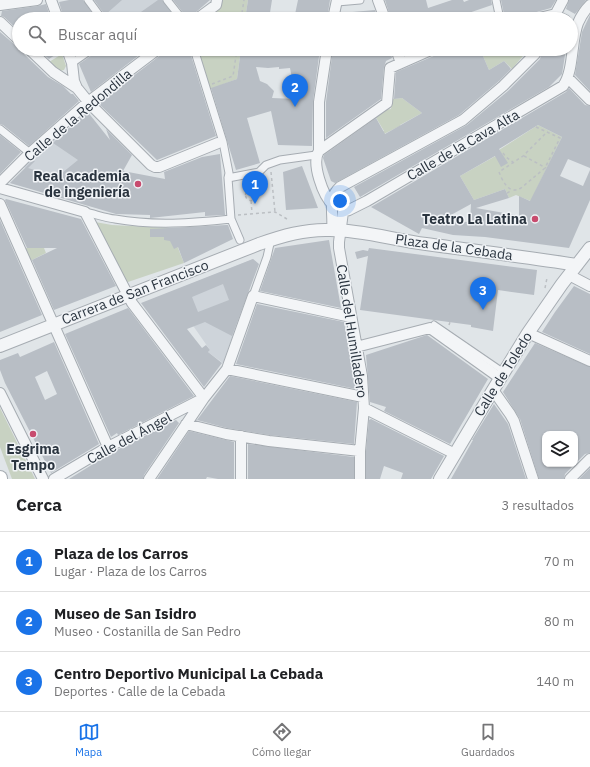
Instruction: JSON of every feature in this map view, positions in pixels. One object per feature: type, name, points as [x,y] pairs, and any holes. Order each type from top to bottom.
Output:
[{"type":"street","points":[[0,5],[37,0]]},
{"type":"street","points":[[51,0],[55,12]]},
{"type":"street","points":[[88,0],[97,12]]},
{"type":"street","points":[[167,0],[176,12]]},
{"type":"street","points":[[206,12],[216,5],[217,0]]},
{"type":"street","points":[[335,12],[337,1],[360,0]]},
{"type":"street","points":[[378,0],[382,12]]},
{"type":"street","points":[[496,0],[499,12]]},
{"type":"street","points":[[556,12],[563,0]]},
{"type":"street","points":[[578,19],[588,9]]},
{"type":"street","points":[[0,22],[12,33]]},
{"type":"street","points":[[36,56],[53,72],[77,88],[88,102],[151,165],[155,167],[159,167],[221,143]]},
{"type":"street","points":[[70,56],[77,88]]},
{"type":"street","points":[[72,63],[82,56]]},
{"type":"street","name":"Calle de la Redondilla","points":[[0,183],[30,153],[88,102],[149,56]]},
{"type":"street","points":[[196,56],[206,86],[229,175],[231,219],[240,240]]},
{"type":"street","points":[[326,56],[319,102],[318,153],[316,165],[325,194],[331,204],[343,212],[336,230]]},
{"type":"street","points":[[398,56],[401,63]]},
{"type":"street","points":[[229,175],[259,172],[266,165],[280,160],[318,153],[387,103],[390,68],[417,56]]},
{"type":"street","points":[[336,230],[331,204],[335,191],[463,120],[503,86],[533,56]]},
{"type":"street","points":[[570,56],[568,78],[590,100]]},
{"type":"street","name":"Calle de la Cava Alta","points":[[343,212],[367,201],[563,86],[568,78]]},
{"type":"street","points":[[0,129],[30,153]]},
{"type":"street","points":[[0,188],[115,219],[172,223],[231,219]]},
{"type":"street","points":[[0,204],[108,447]]},
{"type":"street","points":[[85,212],[127,295],[204,398]]},
{"type":"street","name":"Plaza de la Cebada","points":[[271,239],[299,232],[336,230],[363,233],[406,242],[578,263]]},
{"type":"street","name":"Calle del Humilladero","points":[[336,230],[362,376],[364,408],[360,451],[360,479]]},
{"type":"street","points":[[149,479],[204,398],[227,369],[267,257],[271,239]]},
{"type":"street","name":"Carrera de San Francisco","points":[[0,346],[271,239]]},
{"type":"street","points":[[578,263],[590,286]]},
{"type":"street","name":"Calle de Toledo","points":[[440,479],[528,334],[578,263]]},
{"type":"street","points":[[253,296],[351,317]]},
{"type":"street","points":[[356,347],[430,328],[502,375]]},
{"type":"street","points":[[528,334],[590,361]]},
{"type":"street","points":[[227,369],[364,397]]},
{"type":"street","points":[[493,390],[514,422],[533,479]]},
{"type":"street","points":[[0,393],[44,479]]},
{"type":"street","name":"Calle del Ángel","points":[[54,479],[108,447],[204,398]]},
{"type":"street","points":[[364,408],[455,454]]},
{"type":"street","points":[[186,424],[226,434],[269,441],[360,451]]},
{"type":"street","points":[[241,436],[241,479]]},
{"type":"street","points":[[570,479],[590,459]]},
{"type":"lane","points":[[434,324],[502,375]]},
{"type":"path","points":[[242,12],[244,0]]},
{"type":"path","points":[[206,86],[234,76],[236,56]]},
{"type":"path","points":[[507,193],[521,188],[546,168],[560,138],[536,127]]},
{"type":"path","points":[[513,190],[504,184],[499,172],[523,156],[547,132]]},
{"type":"path","points":[[503,153],[514,163]]},
{"type":"path","points":[[523,156],[546,168]]},
{"type":"path","points":[[271,163],[275,212]]},
{"type":"path","points":[[251,190],[255,191],[257,196],[251,201],[245,196],[248,191],[251,190]]},
{"type":"path","points":[[251,201],[252,214]]},
{"type":"path","points":[[239,215],[275,212],[287,219]]},
{"type":"path","points":[[545,288],[546,278]]},
{"type":"shaded area","points":[[105,0],[165,0],[173,12],[104,12],[98,6]]},
{"type":"shaded area","points":[[63,128],[96,153],[57,196],[10,183],[26,168],[23,167]]},
{"type":"shaded area","points":[[253,259],[258,264],[223,363],[208,352],[210,350],[187,317],[176,290]]},
{"type":"green space","points":[[221,0],[248,0],[246,12],[210,12]]},
{"type":"green space","points":[[59,56],[63,56],[66,66],[64,70],[60,71],[49,62]]},
{"type":"green space","points":[[198,56],[240,56],[237,79],[208,90]]},
{"type":"green space","points":[[483,56],[523,56],[512,69],[504,61],[489,70]]},
{"type":"green space","points":[[402,98],[422,113],[382,135],[381,132],[384,131],[375,116],[385,110],[391,109],[392,99]]},
{"type":"green space","points":[[538,125],[562,137],[536,190],[533,202],[516,195],[509,198],[505,189],[474,200],[460,176],[501,153],[499,150]]},
{"type":"green space","points":[[95,222],[112,225],[170,228],[184,263],[125,283]]},
{"type":"green space","points":[[23,248],[44,248],[46,253],[30,261]]},
{"type":"green space","points":[[0,408],[35,479],[12,479],[0,447]]},
{"type":"building","points":[[83,0],[91,12],[62,12],[59,2]]},
{"type":"building","points":[[94,0],[122,0],[108,12],[103,12]]},
{"type":"building","points":[[158,0],[162,0],[171,12],[141,12]]},
{"type":"building","points":[[173,0],[210,0],[196,12],[182,12]]},
{"type":"building","points":[[248,0],[272,0],[270,12],[246,12]]},
{"type":"building","points":[[298,0],[330,0],[328,12],[295,12]]},
{"type":"building","points":[[385,0],[426,0],[428,8],[452,0],[463,0],[464,2],[469,0],[491,0],[492,5],[472,12],[389,12]]},
{"type":"building","points":[[501,0],[556,0],[551,8],[537,12],[504,12]]},
{"type":"building","points":[[569,0],[586,0],[577,12],[571,12],[566,9]]},
{"type":"building","points":[[46,4],[49,12],[12,12],[12,24],[1,16],[2,11]]},
{"type":"building","points":[[375,10],[376,12],[352,12]]},
{"type":"building","points":[[590,15],[590,91],[575,75],[582,32]]},
{"type":"building","points":[[0,32],[12,42],[12,56],[26,56],[48,77],[63,86],[79,101],[29,146],[0,124]]},
{"type":"building","points":[[46,56],[54,56],[49,59]]},
{"type":"building","points":[[91,56],[138,56],[91,92],[79,64]]},
{"type":"building","points":[[159,56],[191,56],[216,136],[157,160],[98,103]]},
{"type":"building","points":[[240,56],[319,56],[313,101],[312,146],[278,145],[271,111],[247,118],[260,163],[236,170],[211,88],[237,79]],"holes":[[[256,67],[279,67],[279,69],[290,68],[296,99],[272,98],[274,91],[267,84],[260,81]]]},
{"type":"building","points":[[332,56],[392,56],[392,58],[386,61],[384,67],[381,99],[326,138],[326,102]]},
{"type":"building","points":[[434,56],[483,56],[489,70],[504,61],[511,69],[459,115],[335,183],[331,181],[323,158],[324,155],[376,118],[385,134],[422,113],[402,98],[394,99],[396,72]]},
{"type":"building","points":[[541,56],[565,56],[562,74],[549,87],[360,197],[354,187],[467,125],[508,91],[540,59]]},
{"type":"building","points":[[569,88],[585,105],[590,106],[590,168],[568,159],[560,176],[583,186],[590,170],[590,200],[569,248],[485,237],[453,235],[422,228],[419,234],[371,207],[566,92]],"holes":[[[538,125],[562,137],[530,201],[519,196],[519,222],[516,215],[476,208],[509,198],[505,189],[474,200],[460,176],[495,156],[501,167],[508,163],[499,149]],[[471,204],[470,222],[440,221]]]},
{"type":"building","points":[[87,111],[110,140],[106,129],[132,155],[123,171],[165,179],[164,172],[202,157],[220,154],[225,215],[205,216],[205,212],[150,218],[150,215],[116,214],[10,183],[33,160],[35,161],[28,168],[57,177],[78,160],[53,143]]},
{"type":"building","points":[[0,135],[21,152],[0,174]]},
{"type":"building","points":[[302,166],[318,208],[286,210],[283,172]]},
{"type":"building","points":[[6,199],[81,219],[116,286],[54,310],[32,260],[57,248],[27,248],[5,200]]},
{"type":"building","points":[[0,220],[42,315],[0,332]]},
{"type":"building","points":[[228,225],[233,239],[184,263],[178,247],[174,249],[170,241],[164,240],[164,237],[150,237],[150,229]]},
{"type":"building","points":[[329,240],[341,308],[260,291],[275,248]]},
{"type":"building","points":[[369,248],[537,270],[534,295],[498,290],[493,331],[471,327],[471,325],[360,310],[368,256],[357,259],[355,252],[363,250],[368,251]]},
{"type":"building","points":[[253,259],[259,264],[232,336],[205,322],[187,329],[202,348],[206,345],[210,350],[208,352],[222,363],[204,387],[141,303]],"holes":[[[223,284],[229,300],[198,312],[192,297]]]},
{"type":"building","points":[[574,286],[590,294],[590,354],[542,332]]},
{"type":"building","points":[[257,304],[344,322],[356,389],[236,364]]},
{"type":"building","points":[[128,308],[194,396],[118,435],[117,433],[111,437],[65,334]]},
{"type":"building","points":[[427,335],[488,379],[450,444],[384,411],[386,407],[370,402],[366,355]]},
{"type":"building","points":[[54,342],[99,444],[51,473],[5,383],[0,370],[0,360],[18,353],[20,357]],"holes":[[[47,371],[57,394],[45,400],[35,377]]]},
{"type":"building","points":[[535,343],[590,367],[590,453],[585,454],[578,461],[578,431],[542,431],[542,467],[572,467],[565,474],[564,479],[539,479],[520,419],[503,392]]},
{"type":"building","points":[[230,376],[357,402],[354,444],[270,435],[227,428],[197,420]]},
{"type":"building","points":[[494,404],[508,424],[526,479],[451,479],[472,440]]},
{"type":"building","points":[[371,419],[444,456],[431,479],[401,479],[403,473],[384,466],[380,479],[366,479],[366,451],[369,420]]},
{"type":"building","points":[[176,420],[179,423],[144,475],[143,479],[69,479],[111,453]]},
{"type":"building","points":[[189,431],[234,442],[234,479],[207,477],[206,479],[157,479]]},
{"type":"building","points":[[248,444],[354,457],[354,479],[248,479]]},
{"type":"building","points":[[590,468],[590,479],[579,479]]},
{"type":"place","name":"Museo de San Isidro","points":[[295,107]]},
{"type":"place","name":"Real academia de ingeniería","points":[[138,184]]},
{"type":"place","name":"Plaza de los Carros","points":[[255,204]]},
{"type":"place","name":"Teatro La Latina","points":[[535,219]]},
{"type":"place","name":"Centro Deportivo Municipal La Cebada","points":[[483,310]]},
{"type":"place","name":"Esgrima Tempo","points":[[33,434]]}]
